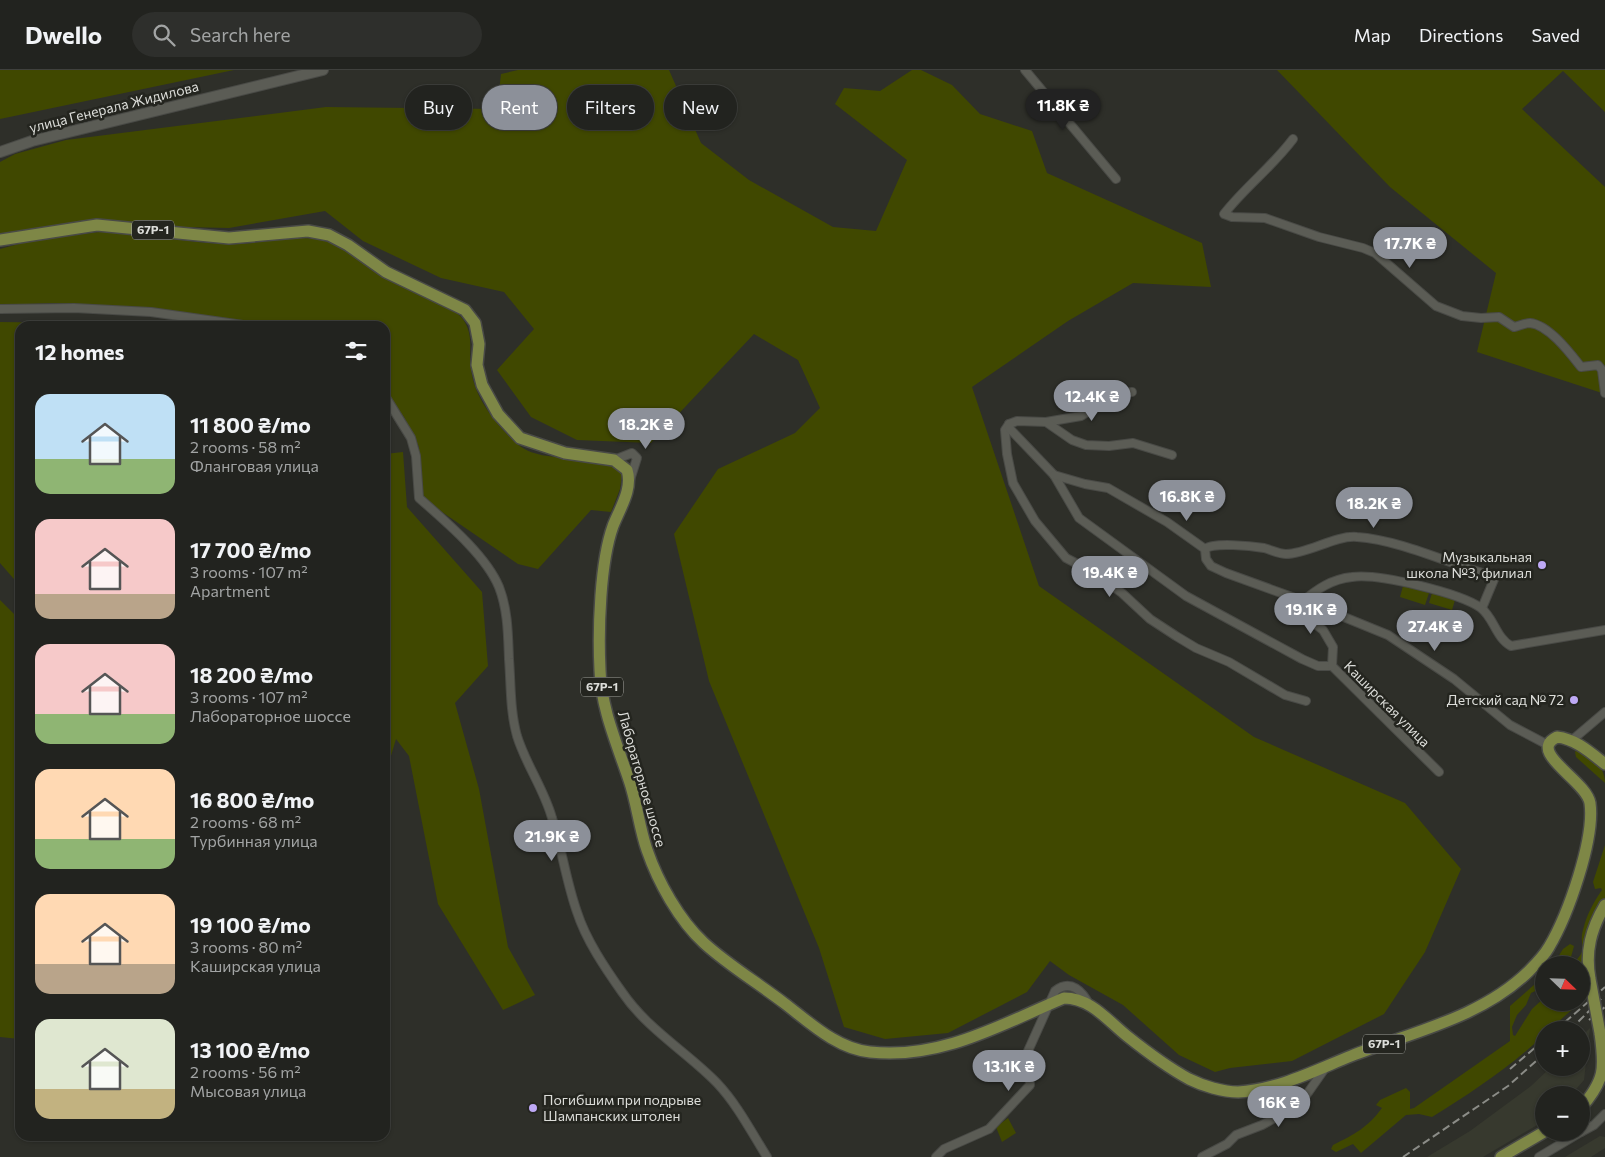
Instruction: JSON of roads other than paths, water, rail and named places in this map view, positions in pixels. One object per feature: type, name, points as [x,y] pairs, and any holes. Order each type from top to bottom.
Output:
[{"type":"main road","name":"улица Генерала Жидилова","points":[[0,152],[32,141],[323,70]]},
{"type":"main road","name":"Лабораторное шоссе","points":[[0,240],[97,225],[229,238],[308,231],[329,235],[386,272],[465,310],[476,323],[479,344],[477,365],[482,385],[498,414],[520,438],[547,449],[614,460],[627,470],[629,482],[606,551],[599,643],[600,674],[609,722],[630,783],[647,850],[678,912],[703,942],[823,1033],[866,1052],[902,1053],[940,1048],[985,1034],[1045,1006]]},
{"type":"main road","points":[[1548,745],[1557,737],[1572,741],[1605,764]]},
{"type":"main road","name":"67Р-1","points":[[1045,1006],[1064,998],[1073,998],[1090,1006],[1171,1068],[1190,1080],[1216,1089],[1237,1092],[1254,1090],[1328,1065],[1456,1018],[1509,988],[1540,959],[1556,933],[1575,886],[1591,816],[1589,797],[1570,774],[1552,759],[1547,751],[1548,745]]},
{"type":"main road","points":[[1590,1098],[1601,1086],[1605,1069],[1590,979],[1588,947],[1596,921],[1605,905]]},
{"type":"main road","points":[[1501,1157],[1535,1137]]},
{"type":"street","points":[[1025,70],[1116,178]]},
{"type":"street","points":[[1293,139],[1276,162],[1235,200],[1224,214],[1232,217],[1265,218],[1319,237],[1363,248],[1375,253],[1436,306],[1462,316],[1499,317],[1514,327],[1530,323],[1548,332],[1565,346],[1581,367],[1598,365],[1602,370],[1605,393]]},
{"type":"street","points":[[0,309],[74,308],[151,312],[215,321]]},
{"type":"street","points":[[1132,392],[1117,394],[1081,416],[1046,422],[1017,421],[1009,426],[1006,430],[1007,454],[1013,483],[1035,521],[1066,558],[1093,572],[1122,593],[1150,619],[1196,648],[1229,662],[1285,695],[1306,701]]},
{"type":"street","points":[[390,404],[412,438],[416,456],[419,498],[485,563],[498,586],[507,625],[512,714],[517,735],[525,759],[542,790],[552,818],[571,893],[585,932],[622,992],[635,1008],[680,1052],[717,1083],[730,1099],[767,1157]]},
{"type":"street","points":[[1046,422],[1072,440],[1086,445],[1109,446],[1133,443],[1172,455]]},
{"type":"street","name":"Каширская улица","points":[[1009,426],[1054,475],[1079,518],[1186,596],[1302,659],[1318,666],[1332,666],[1439,772]]},
{"type":"street","points":[[1054,475],[1108,488],[1167,522],[1205,550],[1206,559],[1211,566],[1226,574],[1317,606],[1388,635],[1454,679],[1510,725],[1548,745]]},
{"type":"street","points":[[1205,550],[1209,546],[1220,545],[1262,548],[1286,554],[1355,536],[1434,556],[1461,568],[1495,577],[1482,608]]},
{"type":"street","points":[[1302,602],[1316,590],[1334,581],[1368,576],[1451,594],[1482,608],[1504,642],[1511,646],[1605,630]]},
{"type":"street","points":[[1302,602],[1310,620],[1323,630],[1334,648],[1332,666]]},
{"type":"street","points":[[1572,741],[1605,712]]},
{"type":"street","points":[[936,1157],[944,1150],[989,1129],[1030,1085],[1028,1051],[1045,1006]]},
{"type":"street","points":[[1202,1157],[1227,1144],[1236,1135],[1262,1125],[1300,1104],[1328,1065]]},
{"type":"street","points":[[1590,1125],[1605,1114]]},
{"type":"street","points":[[1538,1157],[1566,1141]]},
{"type":"railway","points":[[1566,1021],[1605,987]]},
{"type":"railway","points":[[1579,1021],[1604,996]]},
{"type":"railway","points":[[1589,1020],[1605,1007]]},
{"type":"railway","points":[[1510,1069],[1535,1048]]},
{"type":"railway","points":[[1403,1157],[1508,1086],[1535,1062]]},
{"type":"place","name":"Музыкальная школа №3, филиал","points":[[1542,565]]},
{"type":"place","name":"Детский сад № 72","points":[[1574,700]]},
{"type":"place","name":"Погибшим при подрыве Шампанских штолен","points":[[533,1108]]}]
